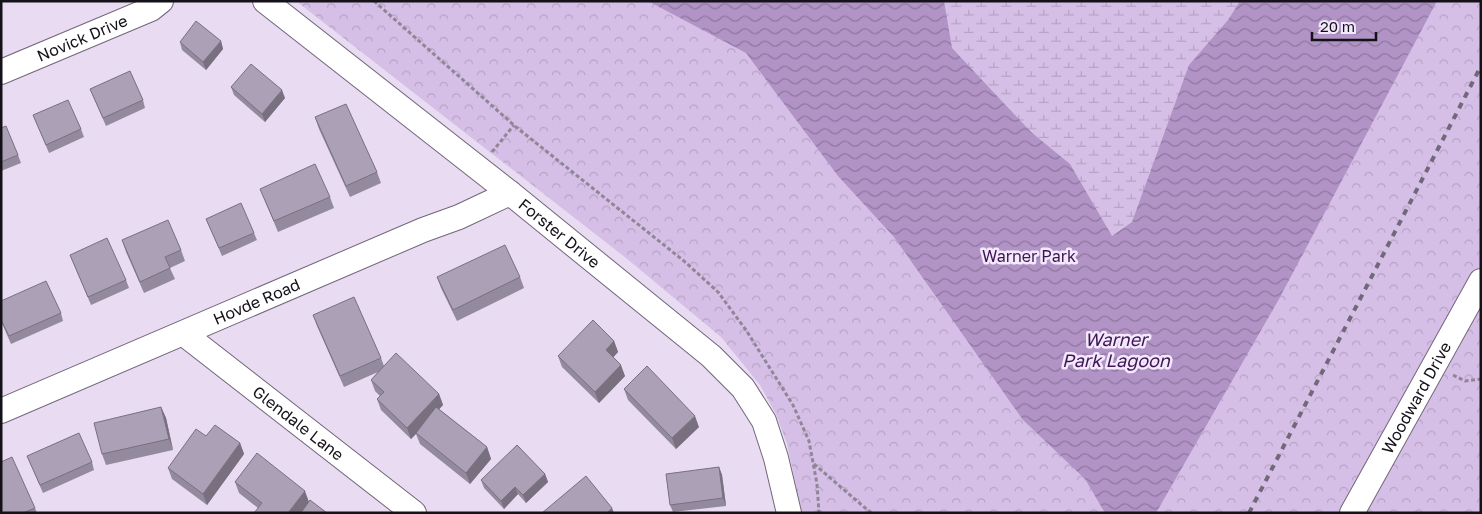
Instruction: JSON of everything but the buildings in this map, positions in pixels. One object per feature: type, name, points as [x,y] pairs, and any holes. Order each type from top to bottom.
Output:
[{"type":"street","name":"Novick Drive","points":[[1,72],[151,9],[161,1]]},
{"type":"street","name":"Forster Drive","points":[[265,1],[510,192],[711,356],[743,388],[764,421],[776,458],[789,513]]},
{"type":"street","name":"Hovde Road","points":[[1,411],[414,234],[459,217],[510,192]]},
{"type":"street","name":"Woodward Drive","points":[[1352,513],[1481,281]]},
{"type":"street","name":"Glendale Lane","points":[[184,334],[414,513]]},
{"type":"path","points":[[374,1],[514,125],[684,261],[718,292],[746,330],[793,405],[809,441],[819,513]]},
{"type":"path","points":[[480,169],[514,125]]},
{"type":"path","points":[[1434,367],[1465,381],[1481,379]]},
{"type":"path","points":[[813,464],[871,513]]},
{"type":"green space","name":"Warner Park","points":[[296,1],[1481,1],[1481,513],[802,513],[787,444],[776,414],[760,385],[721,337],[626,258]]},
{"type":"green space","points":[[944,1],[1240,1],[1228,20],[1189,65],[1132,222],[1112,236],[1070,164],[1031,133],[952,48]]},
{"type":"water","name":"Warner Park Lagoon","points":[[648,1],[944,1],[952,48],[1031,132],[1070,164],[1112,236],[1132,222],[1189,65],[1228,20],[1240,1],[1437,1],[1279,299],[1156,513],[1105,513],[1085,479],[1023,420],[894,237],[838,176],[746,53]]},
{"type":"railway","points":[[1249,513],[1481,66]]}]
